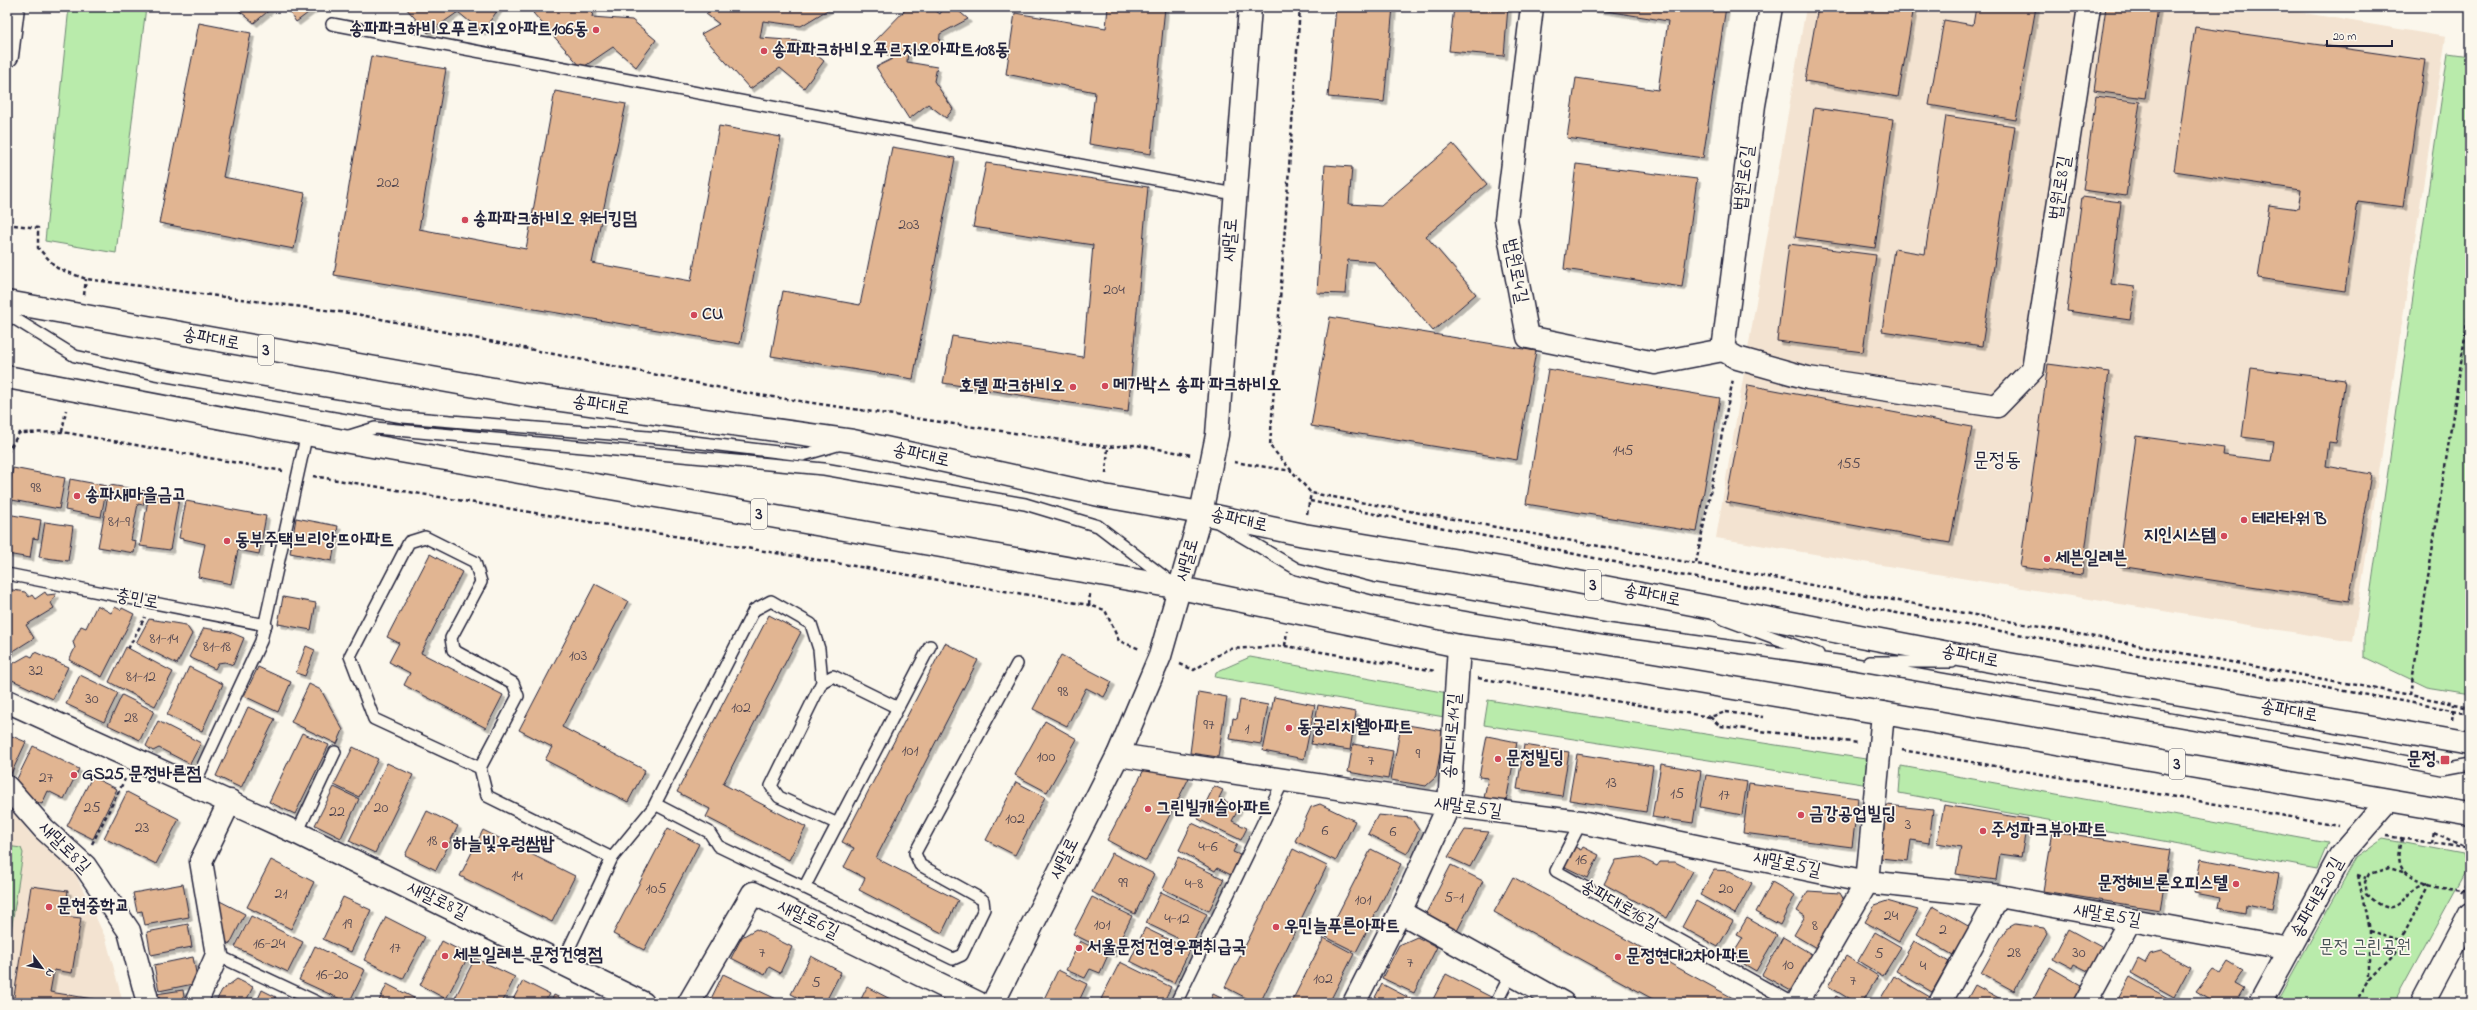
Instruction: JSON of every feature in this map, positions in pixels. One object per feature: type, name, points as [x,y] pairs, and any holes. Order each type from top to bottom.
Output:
[{"type":"street","points":[[7,56],[13,7]]},
{"type":"street","name":"새말로","points":[[993,1003],[1118,755],[1160,656],[1201,513],[1217,435],[1234,194],[1250,7]]},
{"type":"street","name":"법원로4길","points":[[1532,7],[1506,220],[1528,337],[1655,364],[1730,354]]},
{"type":"street","name":"법원로6길","points":[[1730,354],[1754,105],[1771,7]]},
{"type":"street","name":"법원로8길","points":[[1730,354],[1808,378],[1997,406],[2033,369],[2089,7]]},
{"type":"street","name":"송파대로","points":[[7,302],[526,395],[853,441],[1104,496],[1201,513],[1304,535],[1536,574],[2001,663],[2470,744]]},
{"type":"street","name":"3","points":[[7,377],[338,440],[1180,588],[1459,646],[1590,664],[1883,712],[2388,801],[2470,814]]},
{"type":"street","name":"송파대로14길","points":[[1354,1003],[1400,912],[1449,806],[1459,646]]},
{"type":"street","name":"새말로8길","points":[[7,701],[230,801],[643,1003]]},
{"type":"street","points":[[1797,1003],[1867,882],[1883,712]]},
{"type":"street","name":"새말로5길","points":[[1118,755],[1284,779],[1449,806],[1581,822],[1867,882],[1999,896],[2290,948]]},
{"type":"street","name":"새말로8길","points":[[7,787],[44,829],[83,864],[129,931],[148,1003]]},
{"type":"street","points":[[196,1003],[217,955],[201,861],[230,801]]},
{"type":"street","name":"송파대로20길","points":[[2260,1003],[2340,856],[2388,801]]},
{"type":"street","name":"새말로6길","points":[[689,1003],[753,893],[978,1003]]},
{"type":"street","points":[[1940,1003],[1999,896]]},
{"type":"street","points":[[1400,912],[1563,1003]]},
{"type":"street","points":[[2423,1003],[2470,914]]},
{"type":"street","points":[[2085,1003],[2130,920]]},
{"type":"lane","points":[[332,24],[1234,194]]},
{"type":"lane","points":[[7,314],[75,356],[155,374],[403,417],[660,438],[803,455],[853,441]]},
{"type":"lane","points":[[338,440],[375,428],[583,449],[824,469],[1025,504],[1098,526],[1180,588]]},
{"type":"lane","points":[[194,785],[261,641],[266,625],[307,433]]},
{"type":"lane","points":[[1201,513],[1297,569],[1374,589],[1605,629],[1838,661],[2352,751],[2443,769],[2470,764]]},
{"type":"lane","points":[[480,768],[374,719],[350,656],[409,542],[425,536],[475,562],[481,582],[452,638],[454,650],[513,683],[518,696],[480,768],[487,796],[612,858]]},
{"type":"lane","name":"충민로","points":[[7,574],[266,625]]},
{"type":"lane","points":[[1668,599],[1838,661],[2001,663]]},
{"type":"lane","points":[[562,963],[612,858],[655,804],[754,610],[771,601],[811,624],[819,649],[822,682],[771,786],[779,796],[838,824]]},
{"type":"lane","points":[[804,888],[930,646]]},
{"type":"lane","points":[[655,804],[709,832],[718,846],[953,959],[962,955],[984,909],[983,900],[920,865],[915,854],[1017,664]]},
{"type":"lane","points":[[822,682],[833,676],[898,708]]},
{"type":"lane","points":[[297,833],[335,752]]},
{"type":"lane","points":[[1176,1003],[1284,779]]},
{"type":"lane","name":"송파대로16길","points":[[1581,822],[1556,871],[1793,1003]]},
{"type":"lane","points":[[217,955],[319,1003]]},
{"type":"lane","points":[[1496,1003],[1511,974]]},
{"type":"path","points":[[1300,7],[1270,446],[1311,493],[2470,706]]},
{"type":"path","points":[[7,224],[38,228],[38,248],[57,268],[86,279],[356,314],[746,393],[1108,447],[1136,445]]},
{"type":"path","points":[[2410,695],[2470,304]]},
{"type":"path","points":[[1696,563],[1730,354]]},
{"type":"path","points":[[7,453],[19,433],[62,432],[298,474],[1089,605],[1105,610],[1120,641]]},
{"type":"path","points":[[1310,501],[1674,574],[2470,713]]},
{"type":"path","points":[[128,649],[152,603]]},
{"type":"path","points":[[1710,717],[1720,726],[1880,746],[2314,821]]},
{"type":"path","points":[[83,864],[134,758]]},
{"type":"path","points":[[2382,835],[2468,849],[2470,854]]},
{"type":"path","points":[[2402,838],[2399,862],[2403,872]]},
{"type":"path","points":[[2430,883],[2416,886],[2404,902],[2392,907],[2380,904],[2367,894],[2365,882],[2369,874],[2389,868],[2403,872],[2411,879],[2464,890],[2470,879]]},
{"type":"path","points":[[2358,875],[2369,931],[2369,980]]},
{"type":"path","points":[[2355,1003],[2369,980],[2394,954],[2430,883]]},
{"type":"path","points":[[2369,931],[2401,940]]},
{"type":"path","points":[[2357,999],[2364,1003]]},
{"type":"shaded area","points":[[1806,7],[2270,7],[2446,37],[2353,642],[1716,538]]},
{"type":"shaded area","name":"문현중학교","points":[[7,803],[30,833],[76,875],[106,939],[123,1003],[7,1003]]},
{"type":"green space","points":[[69,7],[146,7],[116,253],[45,241]]},
{"type":"green space","points":[[2448,53],[2470,56],[2470,694],[2427,687],[2364,657],[2364,638]]},
{"type":"green space","points":[[1250,657],[1453,694],[1450,718],[1215,677],[1216,672]]},
{"type":"green space","points":[[1488,700],[1872,760],[1869,785],[1484,725]]},
{"type":"green space","points":[[1901,766],[2328,843],[2317,869],[1899,793]]},
{"type":"green space","name":"문정 근린공원","points":[[2383,839],[2463,854],[2467,869],[2394,1003],[2276,1003],[2356,858]]},
{"type":"green space","points":[[7,846],[21,848],[23,853],[7,957]]},
{"type":"building","points":[[235,7],[273,7],[254,23]]},
{"type":"building","points":[[286,7],[316,7],[296,22]]},
{"type":"building","name":"송파파크하비오푸르지오아파트106동","points":[[405,7],[500,7],[482,32],[458,12],[428,33]]},
{"type":"building","name":"송파파크하비오푸르지오아파트106동","points":[[545,7],[594,7],[592,17],[632,20],[656,40],[636,67],[613,47],[582,68],[533,13]]},
{"type":"building","name":"송파파크하비오푸르지오아파트108동","points":[[714,7],[828,7],[829,9],[801,26],[763,21],[760,38],[800,41],[824,61],[804,88],[780,68],[750,89],[701,34],[719,24],[706,14]]},
{"type":"building","points":[[908,7],[931,7],[940,14],[944,7],[954,7],[968,19],[940,34],[939,48],[908,50],[907,62],[937,67],[934,81],[953,109],[946,118],[928,104],[909,119],[876,67],[892,59],[874,42]]},
{"type":"building","points":[[1108,7],[1165,7],[1151,154],[1089,144],[1095,92],[1006,74],[1015,13],[1106,28]]},
{"type":"building","points":[[1336,7],[1393,7],[1384,102],[1328,97]]},
{"type":"building","points":[[1454,7],[1508,7],[1504,56],[1449,51]]},
{"type":"building","points":[[1582,7],[1726,7],[1703,158],[1567,138],[1576,78],[1658,90],[1668,21]]},
{"type":"building","points":[[1818,7],[1914,7],[1898,97],[1805,81]]},
{"type":"building","points":[[1976,7],[2036,7],[2016,120],[1929,105],[1944,20],[1973,25]]},
{"type":"building","points":[[2106,7],[2158,7],[2145,98],[2094,91]]},
{"type":"building","points":[[199,23],[251,33],[223,177],[305,193],[294,249],[159,223]]},
{"type":"building","points":[[2195,27],[2425,60],[2403,207],[2358,201],[2345,291],[2258,278],[2269,205],[2298,209],[2301,190],[2174,171]]},
{"type":"building","points":[[371,56],[446,69],[419,229],[526,249],[555,91],[626,104],[592,263],[691,281],[719,126],[781,137],[740,344],[334,275]]},
{"type":"building","points":[[2096,96],[2140,102],[2126,196],[2083,190]]},
{"type":"building","points":[[1814,108],[1893,119],[1875,248],[1795,237]]},
{"type":"building","points":[[1946,116],[2015,126],[1982,346],[1882,331],[1894,249],[1925,254]]},
{"type":"building","points":[[1453,144],[1487,184],[1426,236],[1476,294],[1433,331],[1374,262],[1348,260],[1345,294],[1317,293],[1325,165],[1352,167],[1349,204],[1381,206]]},
{"type":"building","points":[[892,147],[955,158],[913,379],[771,356],[783,291],[860,305]]},
{"type":"building","points":[[986,163],[1148,187],[1128,412],[943,383],[952,336],[1083,357],[1093,245],[973,227]]},
{"type":"building","points":[[1576,164],[1697,179],[1682,287],[1564,269]]},
{"type":"building","points":[[2082,197],[2121,202],[2111,284],[2135,287],[2130,320],[2067,311]]},
{"type":"building","points":[[1789,244],[1876,255],[1863,352],[1777,341]]},
{"type":"building","points":[[1330,317],[1536,351],[1517,460],[1311,426]]},
{"type":"building","points":[[2048,364],[2109,372],[2082,575],[2020,567]]},
{"type":"building","name":"테라타워 B","points":[[2251,368],[2345,380],[2336,443],[2329,442],[2326,466],[2371,474],[2349,601],[2119,566],[2136,436],[2224,448],[2223,455],[2271,461],[2274,441],[2242,437]]},
{"type":"building","points":[[1548,369],[1720,398],[1697,532],[1526,504]]},
{"type":"building","points":[[1748,385],[1972,427],[1950,543],[1726,502]]},
{"type":"building","points":[[13,468],[65,478],[59,509],[7,499]]},
{"type":"building","points":[[70,479],[107,486],[101,517],[65,510]]},
{"type":"building","points":[[110,485],[146,491],[143,505],[138,504],[131,540],[136,541],[134,553],[98,547]]},
{"type":"building","points":[[149,494],[179,499],[170,550],[140,546]]},
{"type":"building","name":"동부주택브리앙뜨아파트","points":[[186,501],[266,516],[259,554],[238,550],[231,584],[198,577],[205,544],[179,538]]},
{"type":"building","points":[[7,514],[41,520],[38,539],[33,538],[30,558],[7,554]]},
{"type":"building","points":[[296,518],[338,526],[332,561],[290,553]]},
{"type":"building","points":[[45,522],[73,526],[68,561],[39,557]]},
{"type":"building","points":[[430,554],[462,572],[421,653],[503,695],[486,728],[404,685],[410,673],[389,662],[399,643],[387,637]]},
{"type":"building","points":[[595,584],[628,601],[562,727],[645,770],[628,802],[545,760],[552,747],[519,730]]},
{"type":"building","points":[[7,589],[25,592],[29,597],[32,595],[35,599],[45,592],[47,595],[56,594],[51,603],[54,608],[26,625],[34,638],[7,655]]},
{"type":"building","points":[[283,597],[316,603],[311,630],[278,624]]},
{"type":"building","points":[[97,605],[111,613],[115,607],[121,610],[122,608],[134,614],[102,677],[69,660],[75,648],[73,642],[81,626],[86,628]]},
{"type":"building","points":[[769,615],[801,632],[723,784],[806,827],[789,860],[706,817],[710,809],[677,792]]},
{"type":"building","points":[[149,619],[186,625],[192,634],[177,664],[136,643]]},
{"type":"building","points":[[204,628],[230,632],[244,638],[233,665],[225,662],[218,663],[215,669],[189,657]]},
{"type":"building","points":[[945,643],[978,660],[876,858],[958,900],[942,933],[859,890],[865,878],[844,867],[854,848],[842,842]]},
{"type":"building","points":[[306,646],[315,650],[305,676],[296,673]]},
{"type":"building","points":[[126,647],[173,672],[155,706],[109,682]]},
{"type":"building","points":[[35,652],[68,667],[53,699],[8,678],[7,667],[28,655],[32,657]]},
{"type":"building","points":[[1061,655],[1112,682],[1104,697],[1086,688],[1067,726],[1033,709]]},
{"type":"building","points":[[189,667],[223,684],[202,731],[167,715]]},
{"type":"building","points":[[258,667],[291,682],[278,712],[244,696]]},
{"type":"building","points":[[80,675],[118,693],[104,722],[66,704]]},
{"type":"building","points":[[309,684],[321,690],[343,730],[337,744],[291,722]]},
{"type":"building","points":[[1198,692],[1227,697],[1218,757],[1190,753]]},
{"type":"building","points":[[122,695],[154,711],[140,740],[108,725]]},
{"type":"building","name":"동궁리치웰아파트","points":[[1274,697],[1315,705],[1304,759],[1263,751]]},
{"type":"building","points":[[1240,700],[1268,705],[1261,744],[1230,739],[1233,718],[1237,719]]},
{"type":"building","points":[[1318,705],[1356,712],[1350,750],[1311,744]]},
{"type":"building","points":[[248,707],[275,719],[241,788],[216,776]]},
{"type":"building","points":[[158,721],[201,743],[190,764],[159,748],[153,751],[146,746]]},
{"type":"building","points":[[1045,721],[1077,739],[1047,792],[1015,775]]},
{"type":"building","points":[[1401,724],[1444,731],[1436,777],[1426,786],[1391,780]]},
{"type":"building","points":[[302,733],[329,745],[295,814],[269,802]]},
{"type":"building","points":[[7,734],[26,742],[10,776],[7,774]]},
{"type":"building","name":"문정빌딩","points":[[1487,736],[1517,742],[1506,802],[1484,798],[1488,778],[1479,777]]},
{"type":"building","points":[[1353,744],[1393,751],[1388,779],[1348,772]]},
{"type":"building","points":[[1524,745],[1569,752],[1562,796],[1517,789]]},
{"type":"building","points":[[33,746],[79,769],[64,799],[48,791],[42,804],[19,794],[13,787]]},
{"type":"building","points":[[353,747],[378,759],[359,797],[334,785]]},
{"type":"building","points":[[1577,754],[1653,766],[1646,812],[1569,800]]},
{"type":"building","points":[[387,763],[413,775],[375,853],[349,841]]},
{"type":"building","name":"그린빌캐슬아파트","points":[[1147,764],[1167,774],[1170,769],[1189,778],[1146,861],[1107,840]]},
{"type":"building","points":[[1661,764],[1701,771],[1693,823],[1652,817]]},
{"type":"building","points":[[1706,775],[1747,782],[1742,815],[1700,807]]},
{"type":"building","points":[[92,777],[117,789],[93,839],[67,826]]},
{"type":"building","points":[[1016,782],[1045,797],[1015,855],[986,840]]},
{"type":"building","name":"금강공업빌딩","points":[[1749,783],[1858,798],[1852,847],[1743,833]]},
{"type":"building","points":[[1214,786],[1223,790],[1219,798],[1239,808],[1232,821],[1247,828],[1241,840],[1198,819]]},
{"type":"building","points":[[334,787],[359,799],[341,838],[315,825]]},
{"type":"building","points":[[127,792],[179,819],[156,864],[104,838]]},
{"type":"building","points":[[1320,804],[1355,821],[1336,861],[1295,841],[1311,807]]},
{"type":"building","points":[[1887,805],[1933,810],[1929,843],[1911,840],[1908,861],[1880,858]]},
{"type":"building","name":"주성파크뷰아파트","points":[[1944,805],[2028,819],[2021,857],[2000,854],[1996,880],[1956,874],[1961,847],[1937,843]]},
{"type":"building","points":[[427,811],[458,826],[436,870],[405,855]]},
{"type":"building","points":[[1378,815],[1411,818],[1419,830],[1407,854],[1368,834]]},
{"type":"building","points":[[1192,823],[1237,844],[1233,852],[1240,855],[1231,875],[1217,868],[1215,871],[1179,850]]},
{"type":"building","points":[[668,828],[699,844],[644,950],[613,934]]},
{"type":"building","points":[[483,830],[575,876],[552,922],[460,876]]},
{"type":"building","points":[[1465,830],[1489,832],[1470,867],[1448,857]]},
{"type":"building","points":[[2053,831],[2170,850],[2160,910],[2043,891]]},
{"type":"building","points":[[1573,846],[1581,850],[1583,847],[1599,855],[1588,878],[1563,866]]},
{"type":"building","name":"우민늘푸른아파트","points":[[1293,849],[1327,866],[1260,1003],[1256,1003],[1225,987]]},
{"type":"building","points":[[1371,849],[1401,864],[1356,952],[1326,937]]},
{"type":"building","points":[[1112,853],[1154,874],[1135,914],[1092,892]]},
{"type":"building","points":[[1178,857],[1224,879],[1209,911],[1163,889]]},
{"type":"building","points":[[1639,857],[1657,866],[1660,862],[1675,862],[1693,871],[1667,918],[1604,884],[1616,860]]},
{"type":"building","name":"문정헤브론오피스텔","points":[[2201,859],[2279,874],[2272,909],[2246,904],[2245,913],[2218,908],[2220,898],[2194,893]]},
{"type":"building","points":[[271,860],[314,882],[291,929],[247,907]]},
{"type":"building","points":[[1451,865],[1483,881],[1457,931],[1425,915]]},
{"type":"building","points":[[1714,870],[1730,871],[1752,883],[1735,914],[1700,895]]},
{"type":"building","name":"문정현대2차아파트","points":[[1513,877],[1742,1003],[1660,1003],[1494,912]]},
{"type":"building","points":[[1772,882],[1795,895],[1780,925],[1756,912]]},
{"type":"building","points":[[183,884],[189,917],[145,925],[142,911],[137,912],[133,893]]},
{"type":"building","points":[[31,886],[68,891],[64,916],[81,918],[72,973],[54,970],[50,992],[105,1001],[105,1003],[13,1003]]},
{"type":"building","points":[[1808,891],[1840,893],[1845,902],[1818,949],[1794,935],[1805,916],[1797,911]]},
{"type":"building","points":[[1161,892],[1207,914],[1192,945],[1146,923]]},
{"type":"building","points":[[212,897],[245,914],[230,944],[217,938]]},
{"type":"building","points":[[343,897],[371,910],[351,952],[323,939]]},
{"type":"building","points":[[1092,897],[1132,916],[1113,954],[1073,934]]},
{"type":"building","points":[[1696,901],[1733,921],[1718,947],[1682,927]]},
{"type":"building","points":[[1887,901],[1918,910],[1899,941],[1865,922],[1875,905]]},
{"type":"building","points":[[1933,906],[1970,927],[1953,955],[1917,934]]},
{"type":"building","points":[[251,916],[303,942],[288,972],[235,947]]},
{"type":"building","points":[[386,917],[425,937],[403,979],[364,960]]},
{"type":"building","points":[[1747,918],[1777,935],[1756,971],[1739,961],[1741,959],[1733,954],[1743,938],[1737,935]]},
{"type":"building","points":[[188,924],[192,947],[151,955],[147,932]]},
{"type":"building","points":[[2015,924],[2044,928],[2047,933],[2014,991],[1981,973],[2006,929]]},
{"type":"building","points":[[1145,928],[1190,950],[1174,983],[1130,961]]},
{"type":"building","points":[[756,929],[792,947],[780,973],[769,967],[765,975],[731,958],[742,937]]},
{"type":"building","points":[[2068,929],[2105,949],[2092,973],[2074,964],[2072,968],[2053,958]]},
{"type":"building","points":[[1875,932],[1901,947],[1883,976],[1858,961]]},
{"type":"building","points":[[1417,937],[1437,947],[1414,993],[1382,978],[1399,945]]},
{"type":"building","points":[[1783,937],[1813,955],[1793,992],[1762,975]]},
{"type":"building","points":[[1324,938],[1354,954],[1329,1003],[1291,1003]]},
{"type":"building","points":[[442,941],[469,955],[446,999],[420,985]]},
{"type":"building","points":[[1080,941],[1108,955],[1100,973],[1090,969],[1085,978],[1066,970]]},
{"type":"building","points":[[1914,941],[1949,962],[1932,992],[1896,971]]},
{"type":"building","points":[[315,946],[365,970],[349,1003],[299,980]]},
{"type":"building","points":[[2161,951],[2190,967],[2174,997],[2131,973],[2138,959],[2145,963],[2150,954]]},
{"type":"building","points":[[811,956],[841,972],[825,1003],[809,1003],[791,994]]},
{"type":"building","points":[[1846,956],[1878,976],[1862,1003],[1856,1003],[1828,986]]},
{"type":"building","points":[[193,957],[198,983],[159,991],[154,965]]},
{"type":"building","points":[[475,958],[515,977],[502,1003],[453,1002]]},
{"type":"building","points":[[1120,962],[1171,987],[1163,1003],[1110,1003],[1101,999]]},
{"type":"building","points":[[2228,962],[2243,971],[2235,983],[2244,988],[2235,1003],[2216,1003],[2196,991],[2213,969],[2221,973]]},
{"type":"building","points":[[2050,967],[2086,988],[2077,1003],[2041,1003],[2033,999]]},
{"type":"building","points":[[1058,970],[1087,984],[1078,1003],[1042,1003]]},
{"type":"building","points":[[723,974],[785,1003],[709,1003]]},
{"type":"building","points":[[1446,974],[1491,997],[1488,1003],[1431,1003]]},
{"type":"building","points":[[1894,976],[1930,997],[1926,1003],[1878,1003]]},
{"type":"building","points":[[2130,977],[2168,998],[2165,1003],[2116,1003]]},
{"type":"building","points":[[237,979],[253,987],[245,1003],[215,1003],[222,990]]},
{"type":"building","points":[[523,981],[549,994],[544,1003],[511,1003]]},
{"type":"building","points":[[387,984],[414,998],[412,1003],[378,1003]]},
{"type":"building","points":[[1382,984],[1415,1001],[1414,1003],[1372,1003]]},
{"type":"building","points":[[1975,985],[2008,1003],[1965,1003]]},
{"type":"building","points":[[867,987],[898,1003],[859,1003]]},
{"type":"building","points":[[183,990],[185,1003],[157,1003],[156,994]]},
{"type":"building","points":[[262,990],[276,997],[273,1003],[250,1003],[252,998],[257,1001]]},
{"type":"building","points":[[1213,994],[1231,1003],[1209,1003]]},
{"type":"building","points":[[554,995],[571,1003],[550,1003]]},
{"type":"building","points":[[1836,996],[1849,1003],[1832,1003]]},
{"type":"building","points":[[2188,999],[2195,1003],[2186,1003]]},
{"type":"place","name":"송파파크하비오푸르지오아파트106동","points":[[596,30]]},
{"type":"place","name":"송파파크하비오푸르지오아파트108동","points":[[764,51]]},
{"type":"place","name":"송파파크하비오 워터킹덤","points":[[465,220]]},
{"type":"place","name":"CU","points":[[694,315]]},
{"type":"place","name":"메가박스 송파 파크하비오","points":[[1105,386]]},
{"type":"place","name":"호텔 파크하비오","points":[[1073,387]]},
{"type":"place","name":"송파새마을금고","points":[[77,496]]},
{"type":"place","name":"테라타워 B","points":[[2244,520]]},
{"type":"place","name":"지인시스템","points":[[2224,536]]},
{"type":"place","name":"동부주택브리앙뜨아파트","points":[[227,541]]},
{"type":"place","name":"세븐일레븐","points":[[2047,559]]},
{"type":"place","name":"동궁리치웰아파트","points":[[1289,728]]},
{"type":"place","name":"문정빌딩","points":[[1498,759]]},
{"type":"place","name":"문정","points":[[2445,760]]},
{"type":"place","name":"GS25 문정바른점","points":[[74,775]]},
{"type":"place","name":"그린빌캐슬아파트","points":[[1148,809]]},
{"type":"place","name":"금강공업빌딩","points":[[1801,815]]},
{"type":"place","name":"주성파크뷰아파트","points":[[1983,831]]},
{"type":"place","name":"하늘빛우렁쌈밥","points":[[445,845]]},
{"type":"place","name":"문정헤브론오피스텔","points":[[2236,884]]},
{"type":"place","name":"문현중학교","points":[[49,907]]},
{"type":"place","name":"우민늘푸른아파트","points":[[1276,927]]},
{"type":"place","name":"서울문정건영우편취급국","points":[[1079,948]]},
{"type":"place","name":"세븐일레븐 문정건영점","points":[[445,956]]},
{"type":"place","name":"문정현대2차아파트","points":[[1618,957]]},
{"type":"district","name":"문정동","points":[[1997,461]]}]
